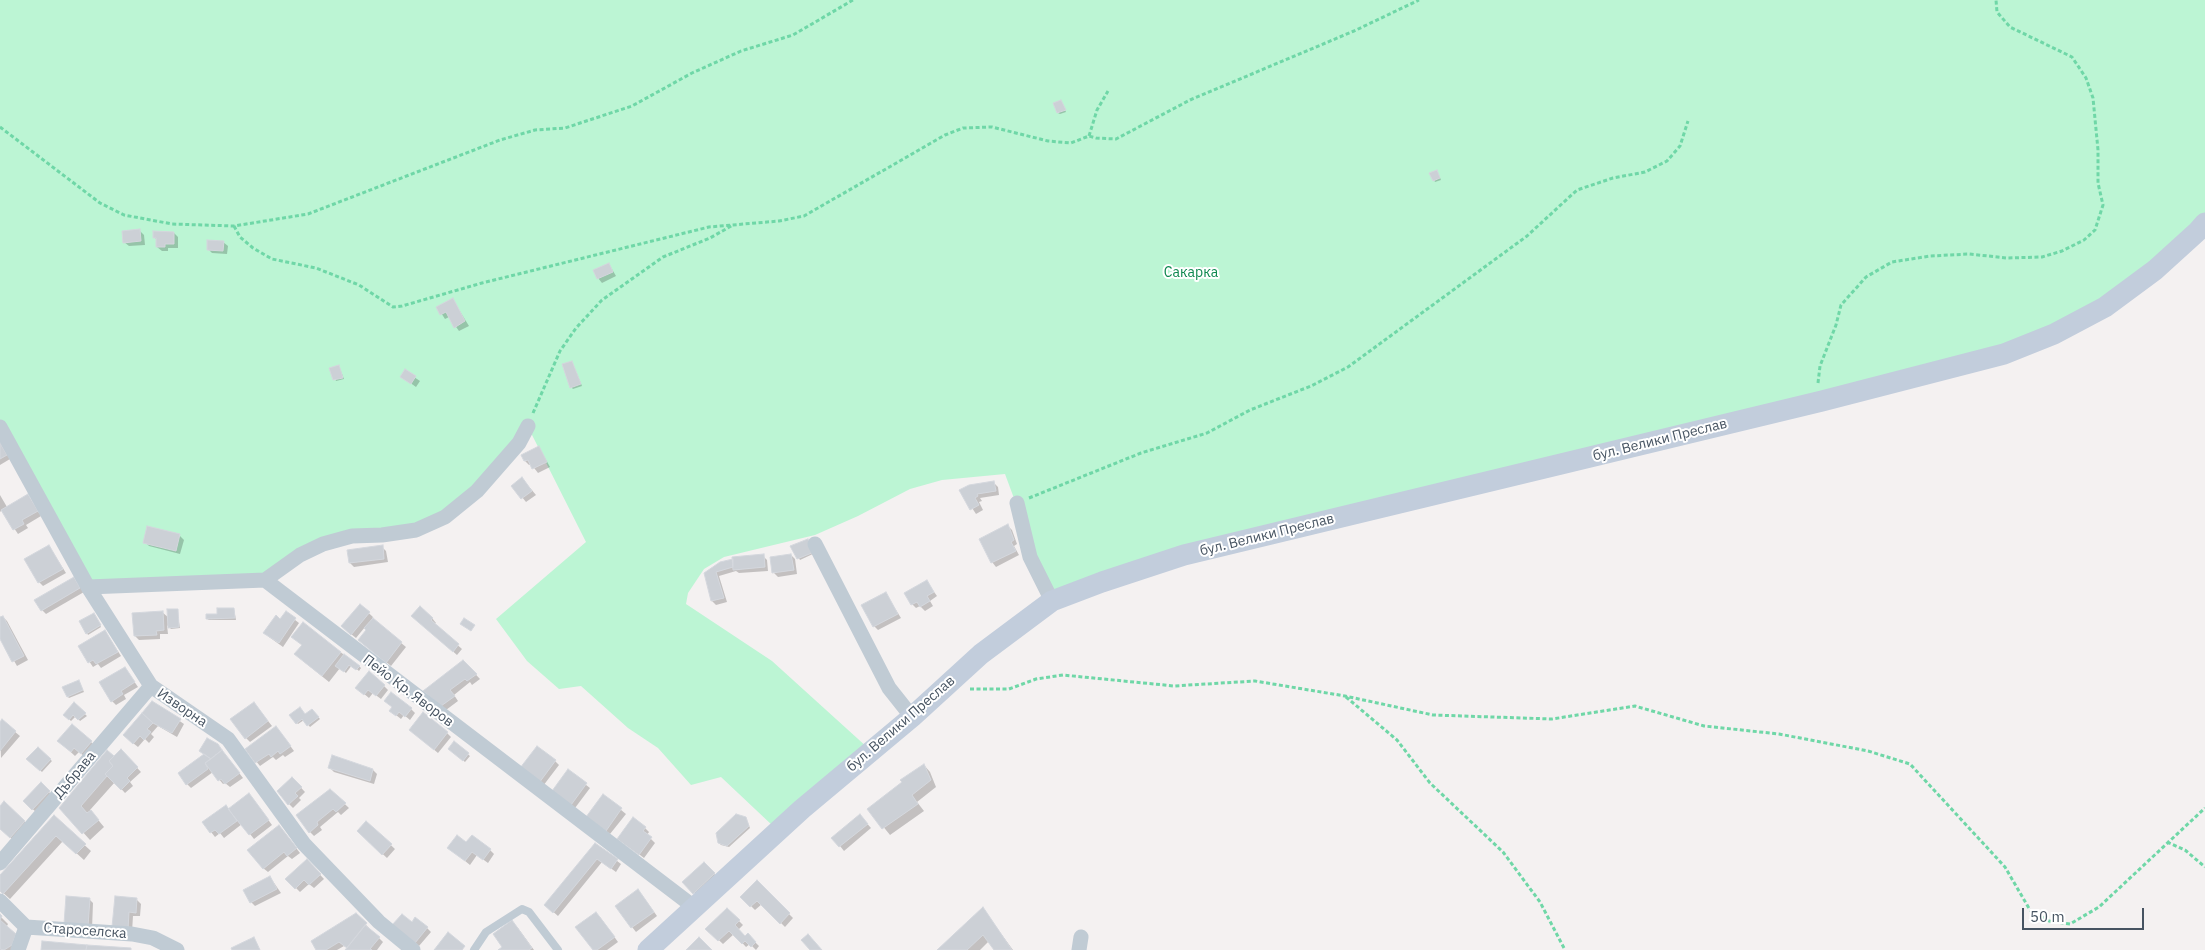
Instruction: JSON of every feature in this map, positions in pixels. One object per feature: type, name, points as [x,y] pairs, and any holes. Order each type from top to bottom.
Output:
[{"type":"main road","name":"бул. Велики Преслав","points":[[648,950],[802,809],[912,717],[981,654],[1052,601],[1184,555],[1822,401],[2004,354],[2054,334],[2105,307],[2154,270],[2205,223]]},
{"type":"street","points":[[88,587],[265,580],[300,555],[323,544],[352,536],[382,535],[416,530],[446,517],[477,491],[519,443],[528,426]]},
{"type":"street","name":"Изворна","points":[[0,427],[88,587],[150,686],[228,739],[304,844],[379,922],[413,950]]},
{"type":"street","points":[[1017,503],[1030,557],[1052,601]]},
{"type":"street","points":[[815,544],[889,688],[912,717]]},
{"type":"street","name":"Пейо Кр. Яворов","points":[[265,580],[694,907]]},
{"type":"street","name":"Дъбрава","points":[[0,863],[150,686]]},
{"type":"street","name":"Староселска","points":[[0,901],[26,927],[132,934],[153,938],[177,950]]},
{"type":"street","points":[[18,950],[26,927]]},
{"type":"street","points":[[658,950],[670,930]]},
{"type":"lane","points":[[474,950],[486,932],[522,909],[529,912],[558,950]]},
{"type":"path","points":[[0,128],[100,203],[124,215],[172,224],[234,226],[308,214],[500,140],[535,130],[566,128],[632,106],[692,73],[741,51],[793,35],[853,0]]},
{"type":"path","points":[[234,226],[240,237],[253,248],[272,259],[316,268],[359,285],[393,307],[402,306],[540,268],[709,228],[779,221],[804,216],[945,135],[963,128],[992,127],[1048,142],[1071,143],[1088,136],[1116,139],[1190,100],[1354,31],[1419,0]]},
{"type":"path","points":[[1822,401],[1817,378],[1836,326],[1841,305],[1866,277],[1892,262],[1930,256],[1969,254],[2007,258],[2042,256],[2084,240],[2095,230],[2103,205],[2098,184],[2098,150],[2093,98],[2086,78],[2072,57],[2010,28],[1997,12],[1996,0]]},
{"type":"path","points":[[1088,136],[1097,110],[1108,92]]},
{"type":"path","points":[[1017,503],[1142,453],[1207,433],[1250,410],[1311,386],[1348,367],[1527,236],[1577,190],[1613,178],[1644,172],[1667,161],[1680,146],[1688,121]]},
{"type":"path","points":[[528,426],[560,351],[576,328],[602,300],[662,258],[710,238],[736,224]]},
{"type":"path","points":[[965,690],[1009,689],[1036,679],[1063,675],[1174,686],[1255,681],[1345,696],[1433,715],[1507,719],[1552,719],[1635,706],[1704,726],[1779,734],[1868,751],[1910,764],[2005,866],[2030,910],[2049,921],[2070,924],[2099,907],[2205,808]]},
{"type":"path","points":[[1345,696],[1397,740],[1430,783],[1503,852],[1540,902],[1565,950]]},
{"type":"path","points":[[2167,842],[2185,850],[2205,867]]},
{"type":"green space","name":"Сакарка","points":[[0,0],[2205,0],[2205,223],[2054,334],[1184,555],[1052,601],[1005,474],[942,480],[910,489],[858,516],[815,535],[724,557],[704,569],[688,593],[686,604],[772,661],[868,748],[773,826],[721,777],[691,785],[658,748],[628,728],[581,686],[559,689],[527,661],[496,619],[586,542],[528,427],[445,517],[352,536],[265,580],[88,587],[0,427]]},
{"type":"building","points":[[1061,100],[1066,110],[1057,113],[1053,103]]},
{"type":"building","points":[[1437,170],[1440,178],[1433,181],[1429,173]]},
{"type":"building","points":[[140,229],[141,241],[123,243],[122,231]]},
{"type":"building","points":[[153,231],[174,232],[174,244],[156,247],[156,238],[153,238]]},
{"type":"building","points":[[207,240],[224,241],[223,251],[207,250]]},
{"type":"building","points":[[609,263],[613,272],[597,279],[593,270]]},
{"type":"building","points":[[453,298],[465,321],[454,328],[446,312],[440,315],[436,307]]},
{"type":"building","points":[[572,361],[581,384],[570,388],[562,364]]},
{"type":"building","points":[[339,365],[343,378],[333,380],[329,368]]},
{"type":"building","points":[[405,369],[416,376],[411,384],[400,377]]},
{"type":"building","points":[[0,443],[7,455],[0,459]]},
{"type":"building","points":[[539,446],[547,462],[532,469],[528,460],[524,461],[521,455]]},
{"type":"building","points":[[522,477],[532,491],[521,499],[511,486]]},
{"type":"building","points":[[994,481],[996,491],[977,494],[978,496],[975,498],[979,505],[970,510],[959,490],[969,485]]},
{"type":"building","points":[[28,494],[38,511],[22,520],[24,524],[13,530],[1,510]]},
{"type":"building","points":[[1008,524],[1014,540],[1011,542],[1016,551],[991,563],[979,539]]},
{"type":"building","points":[[147,526],[180,534],[176,551],[143,543]]},
{"type":"building","points":[[808,539],[814,552],[797,559],[790,546]]},
{"type":"building","points":[[49,545],[63,569],[38,583],[24,559]]},
{"type":"building","points":[[383,545],[384,559],[349,563],[347,550]]},
{"type":"building","points":[[764,554],[765,567],[733,570],[732,557]]},
{"type":"building","points":[[791,554],[794,570],[772,573],[770,557]]},
{"type":"building","points":[[733,559],[733,567],[716,572],[724,598],[711,601],[704,573],[720,562]]},
{"type":"building","points":[[74,577],[80,588],[41,611],[34,600]]},
{"type":"building","points":[[927,580],[934,592],[927,596],[930,601],[920,607],[917,602],[911,605],[904,593]]},
{"type":"building","points":[[886,592],[898,614],[873,627],[861,605]]},
{"type":"building","points":[[360,604],[370,612],[351,635],[341,626]]},
{"type":"building","points":[[420,606],[433,618],[431,620],[459,644],[453,652],[411,616]]},
{"type":"building","points":[[217,608],[234,608],[235,618],[206,619],[206,614],[217,614]]},
{"type":"building","points":[[167,609],[178,609],[179,627],[168,628]]},
{"type":"building","points":[[163,611],[164,630],[156,631],[157,635],[134,636],[132,613]]},
{"type":"building","points":[[286,611],[296,618],[279,643],[263,633],[276,615],[280,619]]},
{"type":"building","points":[[94,613],[101,625],[86,634],[79,621]]},
{"type":"building","points":[[3,616],[24,656],[12,662],[0,639],[0,617]]},
{"type":"building","points":[[373,618],[402,642],[386,663],[358,640],[366,630],[364,628]]},
{"type":"building","points":[[464,618],[475,625],[471,631],[460,624]]},
{"type":"building","points":[[303,622],[341,652],[322,676],[294,654],[302,645],[291,637]]},
{"type":"building","points":[[105,630],[118,652],[96,664],[93,660],[88,663],[78,646]]},
{"type":"building","points":[[344,654],[360,666],[356,670],[349,665],[344,672],[335,666]]},
{"type":"building","points":[[463,660],[477,674],[467,681],[465,679],[450,690],[455,696],[441,706],[423,691]]},
{"type":"building","points":[[125,667],[135,682],[121,691],[123,694],[111,702],[99,682]]},
{"type":"building","points":[[369,671],[385,685],[376,696],[368,690],[364,695],[355,688]]},
{"type":"building","points":[[79,680],[83,690],[67,697],[62,687]]},
{"type":"building","points":[[391,692],[412,708],[405,717],[399,712],[396,716],[389,711],[392,707],[384,701]]},
{"type":"building","points":[[152,701],[181,719],[172,733],[153,723],[142,713]]},
{"type":"building","points":[[74,702],[86,713],[78,720],[73,715],[69,720],[63,715]]},
{"type":"building","points":[[254,702],[268,721],[245,739],[230,719]]},
{"type":"building","points":[[300,707],[305,714],[312,709],[319,717],[307,726],[302,719],[296,724],[289,715]]},
{"type":"building","points":[[423,712],[448,732],[434,750],[409,730]]},
{"type":"building","points":[[142,713],[153,723],[147,729],[151,732],[144,740],[140,736],[133,744],[123,735]]},
{"type":"building","points":[[2,719],[16,731],[0,751],[0,722]]},
{"type":"building","points":[[72,724],[92,741],[81,754],[74,748],[71,752],[57,741]]},
{"type":"building","points":[[276,726],[291,746],[280,754],[278,751],[271,757],[269,754],[255,763],[245,749]]},
{"type":"building","points":[[207,738],[218,744],[222,750],[211,759],[199,751]]},
{"type":"building","points":[[454,741],[469,753],[463,761],[448,749]]},
{"type":"building","points":[[537,746],[556,760],[539,783],[520,768]]},
{"type":"building","points":[[38,747],[51,759],[40,771],[26,759]]},
{"type":"building","points":[[121,749],[138,767],[127,778],[130,781],[121,790],[105,774],[113,766],[109,761]]},
{"type":"building","points":[[107,750],[114,756],[109,761],[113,766],[105,774],[107,776],[81,806],[87,813],[91,810],[99,820],[82,834],[59,808]]},
{"type":"building","points":[[222,750],[240,773],[225,784],[221,779],[218,781],[205,763]]},
{"type":"building","points":[[204,754],[211,759],[205,763],[208,769],[186,785],[178,773]]},
{"type":"building","points":[[332,755],[373,769],[370,781],[328,768]]},
{"type":"building","points":[[924,764],[931,780],[912,795],[918,804],[882,829],[867,809],[902,782],[900,780]]},
{"type":"building","points":[[568,769],[587,783],[571,805],[552,791]]},
{"type":"building","points":[[292,777],[302,787],[295,793],[298,796],[288,805],[277,791]]},
{"type":"building","points":[[41,782],[50,791],[32,810],[23,801]]},
{"type":"building","points":[[330,789],[346,803],[336,812],[333,809],[317,822],[318,825],[309,833],[296,815]]},
{"type":"building","points":[[249,793],[269,820],[249,835],[228,809]]},
{"type":"building","points":[[603,794],[622,808],[606,831],[586,817]]},
{"type":"building","points":[[4,801],[25,821],[10,838],[0,829],[0,806]]},
{"type":"building","points":[[226,805],[237,821],[219,834],[215,830],[210,833],[202,822]]},
{"type":"building","points":[[736,814],[746,817],[749,826],[727,846],[718,843],[716,833]]},
{"type":"building","points":[[860,814],[868,824],[839,847],[831,838]]},
{"type":"building","points":[[54,815],[86,844],[76,854],[56,836],[3,894],[0,891],[0,875]]},
{"type":"building","points":[[633,817],[646,827],[643,831],[652,837],[639,855],[617,839]]},
{"type":"building","points":[[366,821],[392,844],[382,855],[357,831]]},
{"type":"building","points":[[279,825],[297,848],[287,856],[284,852],[263,869],[247,850]]},
{"type":"building","points":[[457,835],[466,842],[472,835],[491,849],[483,860],[472,852],[465,861],[447,848]]},
{"type":"building","points":[[595,843],[618,859],[611,869],[597,859],[553,913],[544,905]]},
{"type":"building","points":[[307,859],[321,874],[309,885],[304,880],[295,889],[285,879]]},
{"type":"building","points":[[704,862],[715,873],[693,894],[682,882]]},
{"type":"building","points":[[270,876],[277,889],[250,903],[243,890]]},
{"type":"building","points":[[757,880],[790,913],[780,924],[757,901],[750,907],[740,897]]},
{"type":"building","points":[[638,889],[654,912],[631,928],[615,906]]},
{"type":"building","points":[[66,896],[90,898],[88,926],[64,924]]},
{"type":"building","points":[[115,896],[137,898],[136,913],[129,912],[128,929],[112,927]]},
{"type":"building","points":[[983,907],[1012,950],[994,950],[983,935],[967,950],[937,950]]},
{"type":"building","points":[[727,908],[740,920],[735,925],[745,936],[748,933],[756,942],[751,947],[745,941],[742,944],[729,931],[718,941],[705,929]]},
{"type":"building","points":[[596,912],[615,937],[597,950],[593,950],[575,927]]},
{"type":"building","points":[[356,913],[367,923],[347,948],[339,942],[326,950],[316,950],[311,941]]},
{"type":"building","points":[[402,914],[412,922],[415,917],[428,927],[415,943],[392,925]]},
{"type":"building","points":[[0,920],[16,934],[12,945],[4,950],[0,949]]},
{"type":"building","points":[[512,920],[532,948],[529,950],[498,950],[502,947],[493,934]]},
{"type":"building","points":[[365,925],[380,937],[370,949],[372,950],[345,950]]},
{"type":"building","points":[[448,932],[465,946],[462,950],[434,950]]},
{"type":"building","points":[[808,934],[822,950],[810,950],[801,940]]},
{"type":"building","points":[[254,937],[260,950],[232,950],[231,948]]},
{"type":"building","points":[[699,937],[712,950],[686,950]]},
{"type":"building","points":[[42,941],[87,945],[86,950],[41,950]]},
{"type":"building","points":[[87,945],[131,948],[131,950],[86,950]]}]
